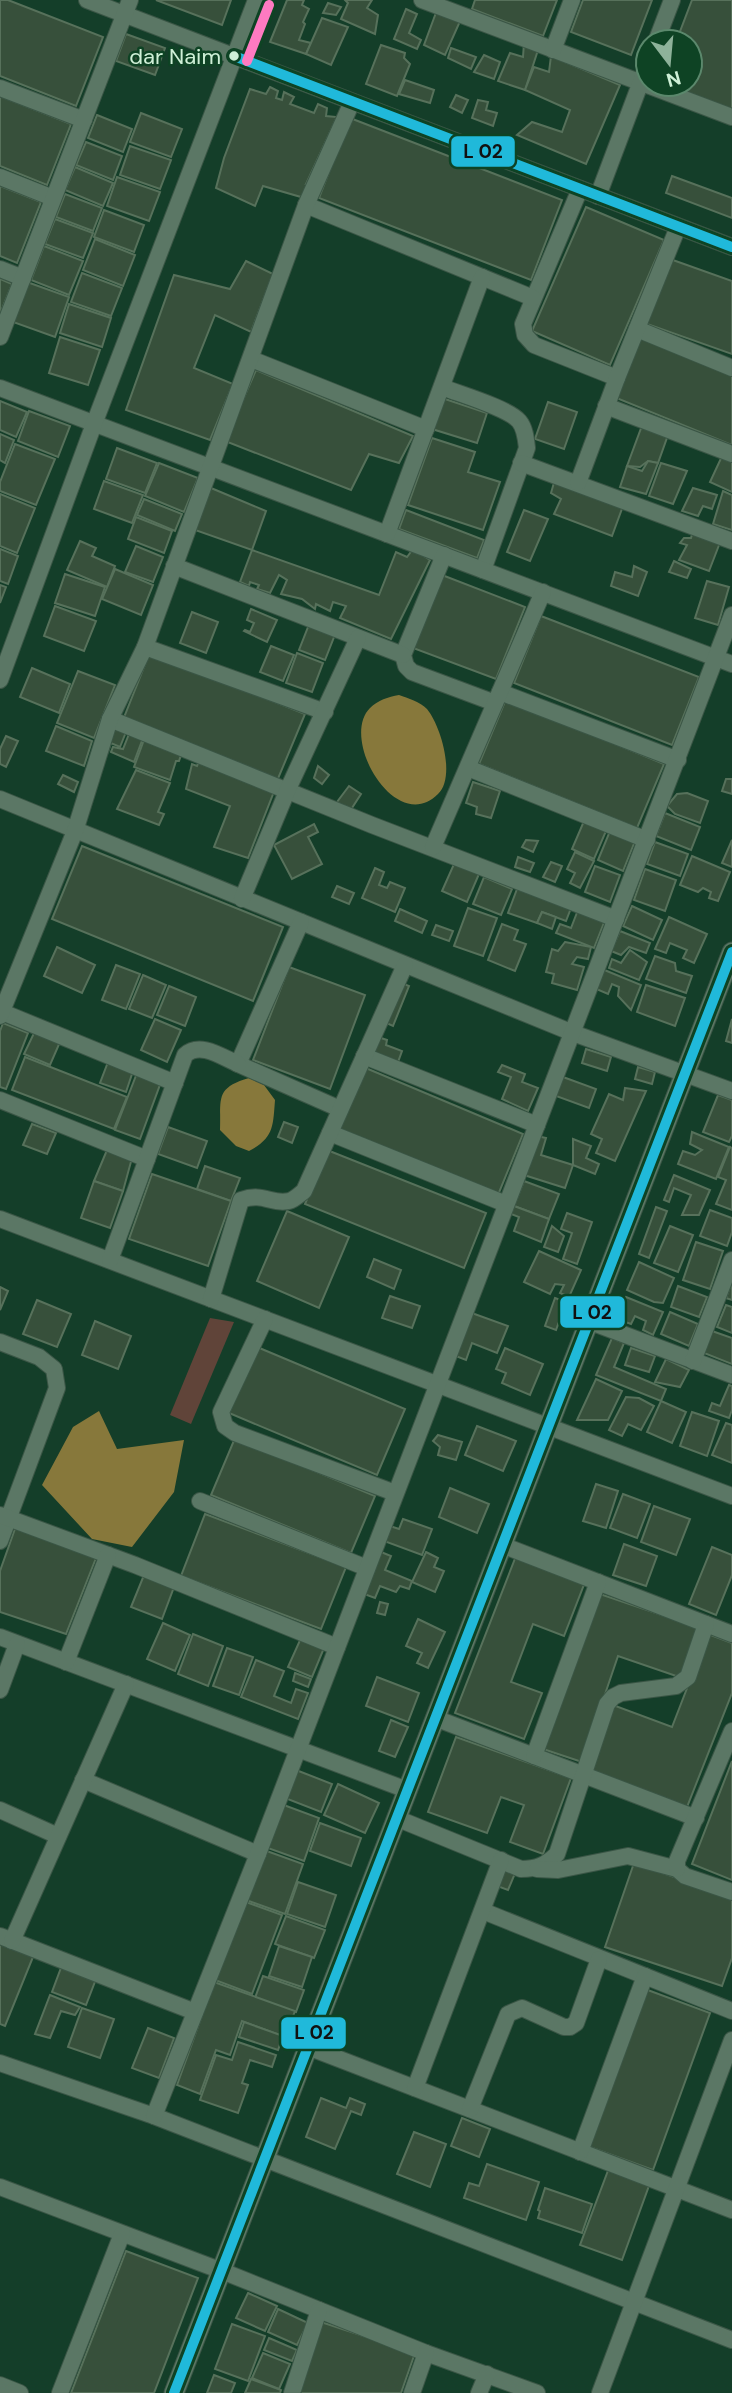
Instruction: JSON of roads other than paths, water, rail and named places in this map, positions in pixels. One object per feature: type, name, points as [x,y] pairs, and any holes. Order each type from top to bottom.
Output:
[{"type":"street","points":[[87,0],[127,7],[234,56],[732,247]]},
{"type":"street","points":[[0,680],[94,424],[256,0]]},
{"type":"street","points":[[422,0],[439,3],[634,82]]},
{"type":"street","points":[[553,50],[572,0]]},
{"type":"street","points":[[661,28],[672,0]]},
{"type":"street","points":[[0,337],[127,7]]},
{"type":"street","points":[[0,88],[84,120]]},
{"type":"street","points":[[598,196],[635,98]]},
{"type":"street","points":[[679,98],[732,117]]},
{"type":"street","points":[[175,1083],[1,1014],[75,831],[110,719],[145,647],[306,205],[352,102]]},
{"type":"street","points":[[0,177],[53,198]]},
{"type":"street","points":[[580,189],[523,324],[529,341],[534,345],[617,378]]},
{"type":"street","points":[[306,205],[533,298]]},
{"type":"street","points":[[578,483],[678,227]]},
{"type":"street","points":[[0,269],[23,278]]},
{"type":"street","points":[[387,534],[482,277]]},
{"type":"street","points":[[637,328],[732,368]]},
{"type":"street","points":[[251,359],[426,429]]},
{"type":"street","points":[[442,387],[511,414],[520,422],[527,448],[482,570]]},
{"type":"street","points":[[0,388],[724,661]]},
{"type":"street","points":[[606,406],[732,454]]},
{"type":"street","points":[[522,463],[732,541]]},
{"type":"street","points":[[444,555],[403,656],[406,666],[412,672],[678,760]]},
{"type":"street","points":[[174,566],[403,656]]},
{"type":"street","points":[[433,847],[543,592]]},
{"type":"street","points":[[154,2116],[258,1854],[436,1384],[678,760],[724,661],[732,615]]},
{"type":"street","points":[[242,899],[288,789],[358,638]]},
{"type":"street","points":[[145,647],[325,712]]},
{"type":"street","points":[[110,719],[616,919]]},
{"type":"street","points":[[468,768],[647,840]]},
{"type":"street","points":[[0,799],[573,1033],[732,1091]]},
{"type":"street","points":[[238,1064],[301,922]]},
{"type":"street","points":[[174,2393],[732,955]]},
{"type":"street","points":[[211,1298],[241,1200],[255,1195],[290,1201],[304,1191],[405,965]]},
{"type":"street","points":[[110,1260],[175,1083],[191,1049],[200,1048],[340,1109]]},
{"type":"street","points":[[364,1056],[537,1125]]},
{"type":"street","points":[[0,1100],[147,1159]]},
{"type":"street","points":[[330,1133],[506,1205]]},
{"type":"street","points":[[0,1219],[732,1496]]},
{"type":"street","points":[[693,1361],[732,1260]]},
{"type":"street","points":[[265,1319],[221,1412],[225,1426],[235,1433],[395,1493]]},
{"type":"street","points":[[589,1321],[732,1375]]},
{"type":"street","points":[[0,1342],[39,1357],[54,1369],[57,1388],[4,1516],[0,1541]]},
{"type":"street","points":[[200,1501],[367,1568]]},
{"type":"street","points":[[4,1516],[337,1647]]},
{"type":"street","points":[[502,1545],[732,1634]]},
{"type":"street","points":[[66,1662],[108,1555]]},
{"type":"street","points":[[534,1756],[598,1582]]},
{"type":"street","points":[[536,1869],[557,1854],[607,1704],[612,1697],[621,1693],[676,1686],[683,1682],[688,1677],[706,1624]]},
{"type":"street","points":[[0,1637],[407,1790]]},
{"type":"street","points":[[0,1690],[17,1644]]},
{"type":"street","points":[[126,1684],[58,1836],[6,1938],[195,2012]]},
{"type":"street","points":[[435,1718],[696,1818]]},
{"type":"street","points":[[677,1869],[677,1861],[732,1731]]},
{"type":"street","points":[[83,1780],[258,1854]]},
{"type":"street","points":[[0,1810],[58,1836]]},
{"type":"street","points":[[396,1818],[521,1869],[558,1870],[628,1856],[677,1869],[685,1876],[732,1892]]},
{"type":"street","points":[[415,2088],[501,1860]]},
{"type":"street","points":[[483,1911],[732,2011]]},
{"type":"street","points":[[470,2109],[508,2014],[522,2008],[564,2027],[570,2027],[576,2023],[599,1959]]},
{"type":"street","points":[[580,2152],[645,1976]]},
{"type":"street","points":[[600,2393],[732,2040]]},
{"type":"street","points":[[308,2047],[732,2210]]},
{"type":"street","points":[[0,2063],[154,2116],[732,2340]]},
{"type":"street","points":[[0,2187],[222,2271],[426,2353],[537,2393]]},
{"type":"street","points":[[60,2393],[121,2234]]},
{"type":"street","points":[[292,2393],[319,2310]]},
{"type":"street","points":[[412,2393],[426,2353]]},
{"type":"street","points":[[479,2393],[487,2374]]},
{"type":"street","points":[[0,2385],[20,2393]]},
{"type":"place","name":"dar Naim","points":[[234,56]]}]
